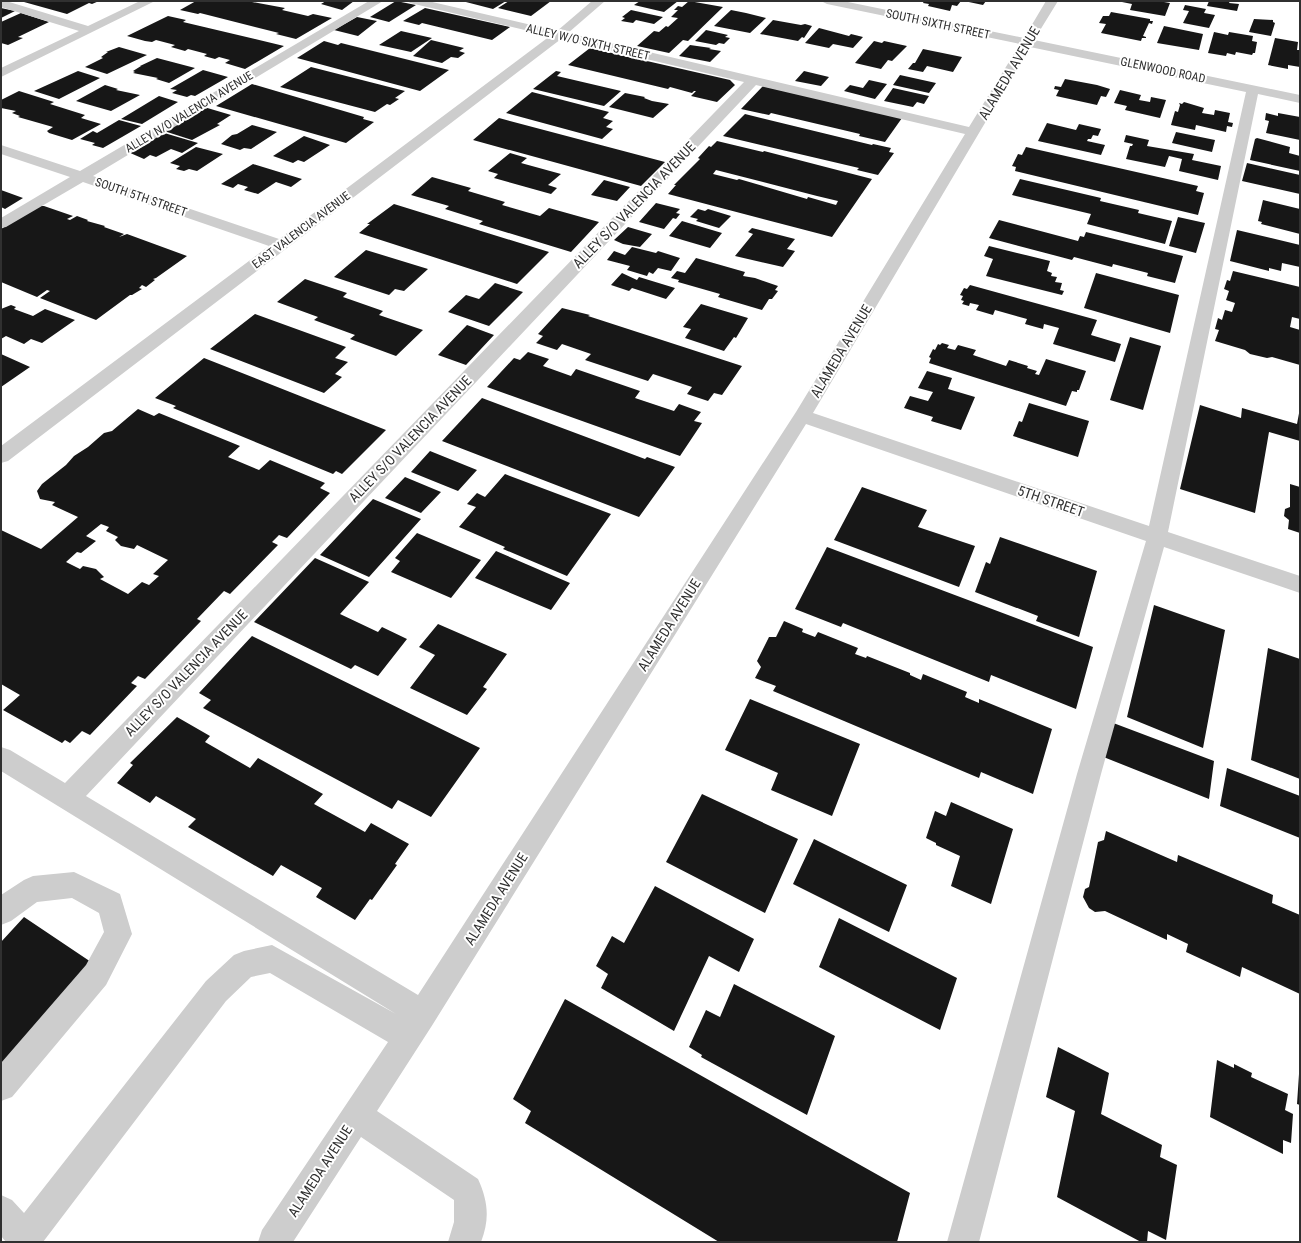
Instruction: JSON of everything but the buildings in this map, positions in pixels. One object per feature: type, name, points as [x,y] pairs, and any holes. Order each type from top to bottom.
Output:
[{"type":"street","points":[[1,73],[149,1]]},
{"type":"street","name":"ALLEY N/O VALENCIA AVENUE","points":[[1,224],[377,1]]},
{"type":"street","name":"ALLEY W/O SIXTH STREET","points":[[414,1],[974,132]]},
{"type":"street","name":"EAST VALENCIA AVENUE","points":[[1,456],[559,35],[599,1]]},
{"type":"street","name":"SOUTH SIXTH STREET","points":[[827,1],[1027,42]]},
{"type":"street","name":"ALAMEDA AVENUE","points":[[274,1242],[416,1026],[802,416],[1052,1]]},
{"type":"street","points":[[1,3],[89,30]]},
{"type":"street","name":"GLENWOOD ROAD","points":[[1027,42],[1300,99]]},
{"type":"street","name":"ALLEY S/O VALENCIA AVENUE","points":[[73,802],[758,82]]},
{"type":"street","points":[[963,1242],[1087,782],[1157,537],[1252,89]]},
{"type":"street","name":"SOUTH 5TH STREET","points":[[1,149],[282,245]]},
{"type":"street","name":"5TH STREET","points":[[802,416],[1300,585]]},
{"type":"street","points":[[1,758],[73,802],[416,1026]]},
{"type":"street","points":[[1,911],[33,889],[74,886],[110,904],[118,934],[96,975],[1,1086]]},
{"type":"street","points":[[1,1211],[23,1240],[216,991],[244,965],[272,959],[416,1026]]},
{"type":"street","points":[[357,1116],[467,1190],[472,1205],[469,1230],[464,1242]]}]
